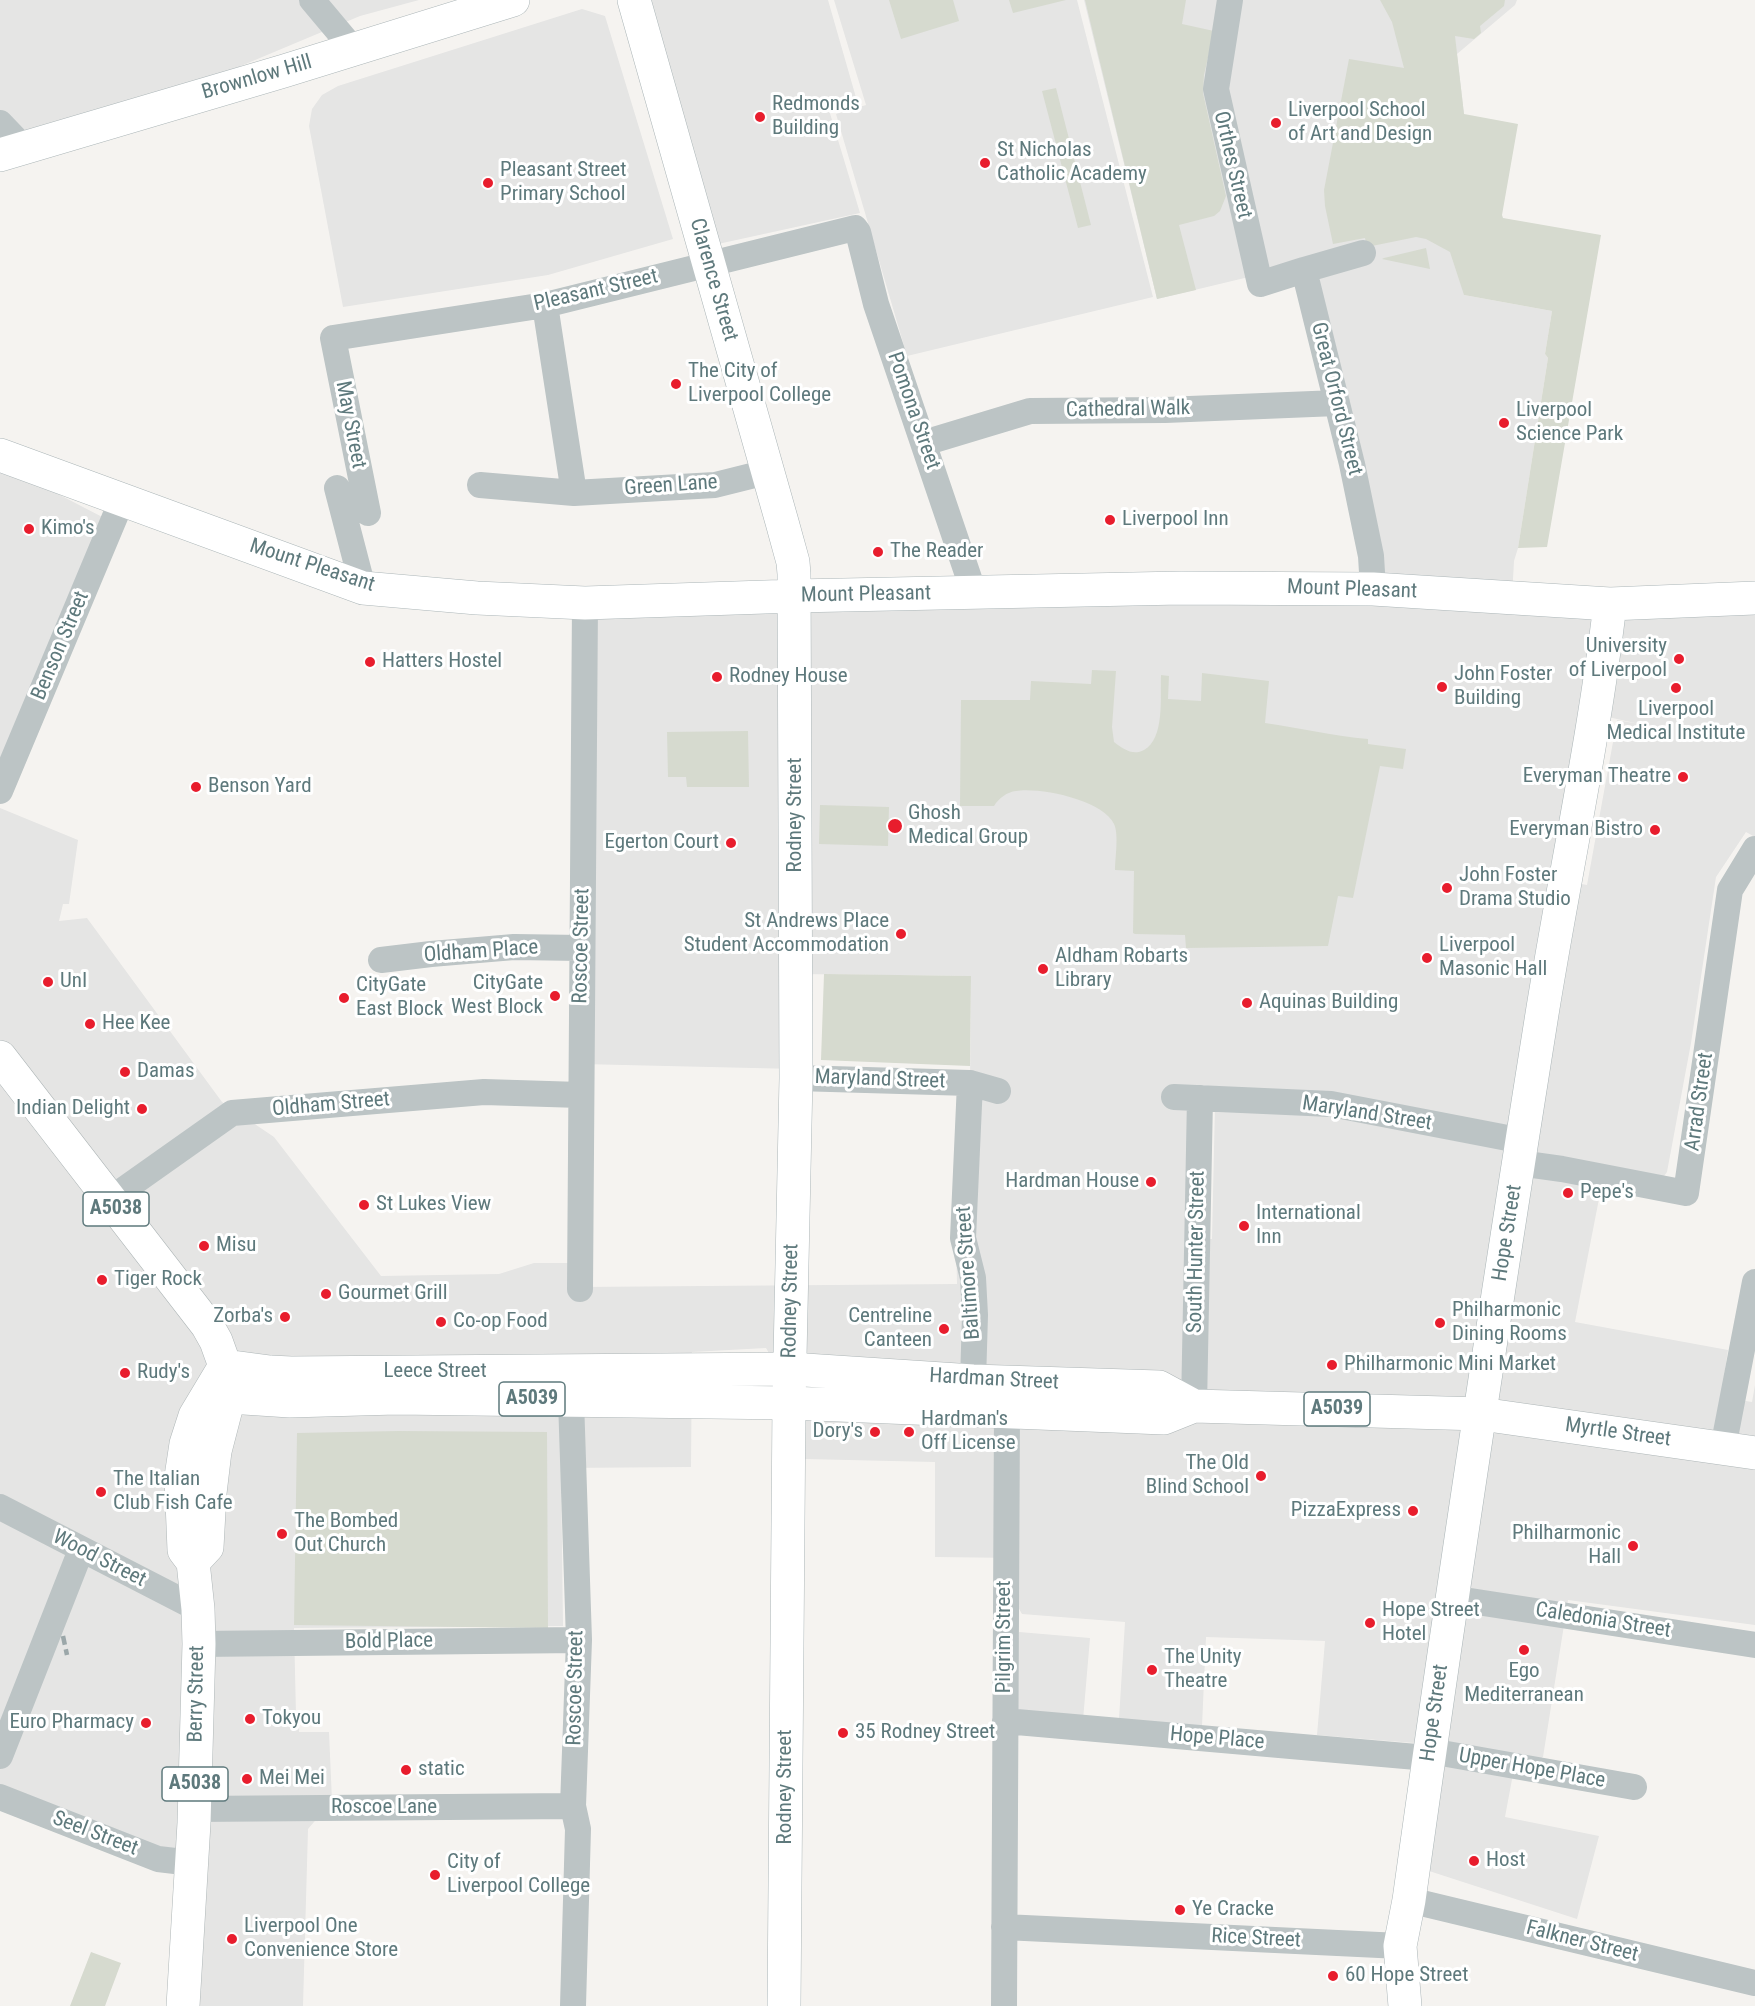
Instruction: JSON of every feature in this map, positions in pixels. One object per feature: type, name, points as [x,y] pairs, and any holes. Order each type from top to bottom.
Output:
[{"type":"street","points":[[312,0],[354,50]]},
{"type":"street","name":"Brownlow Hill","points":[[11,151],[354,50],[513,0]]},
{"type":"street","name":"Clarence Street","points":[[634,0],[793,562],[795,596]]},
{"type":"street","name":"Orthes Street","points":[[1230,0],[1216,89],[1260,284],[1304,270]]},
{"type":"street","points":[[0,123],[11,151]]},
{"type":"street","name":"Pleasant Street","points":[[333,338],[545,305],[855,228]]},
{"type":"street","name":"Pomona Street","points":[[855,228],[858,232],[876,304],[974,593]]},
{"type":"street","points":[[1304,270],[1362,254]]},
{"type":"street","name":"Great Orford Street","points":[[1304,270],[1352,464],[1371,556],[1373,589]]},
{"type":"street","points":[[545,305],[574,493]]},
{"type":"street","name":"May Street","points":[[333,338],[368,513]]},
{"type":"street","name":"Cathedral Walk","points":[[924,443],[1030,411],[1165,410],[1337,403]]},
{"type":"street","name":"Mount Pleasant","points":[[0,455],[363,588],[477,598],[585,603],[1181,588],[1373,589],[1610,604],[1755,598]]},
{"type":"street","name":"Green Lane","points":[[480,485],[574,493],[715,485],[767,472]]},
{"type":"street","points":[[337,488],[363,588]]},
{"type":"street","name":"Benson Street","points":[[0,791],[122,500]]},
{"type":"street","name":"Rodney Street","points":[[784,2006],[789,1403],[796,1078],[795,596]]},
{"type":"street","name":"Roscoe Street","points":[[580,1289],[585,603]]},
{"type":"street","name":"Hope Street","points":[[1405,2006],[1400,1946],[1409,1900],[1451,1598],[1563,891],[1601,679],[1610,604]]},
{"type":"street","name":"Arrad Street","points":[[1521,1152],[1562,1169],[1686,1193],[1730,890],[1755,849]]},
{"type":"street","name":"Oldham Place","points":[[381,960],[514,946],[582,948]]},
{"type":"street","name":"A5038","points":[[0,1057],[207,1325],[216,1341],[227,1381]]},
{"type":"street","name":"Maryland Street","points":[[796,1078],[970,1083],[998,1091]]},
{"type":"street","name":"Baltimore Street","points":[[970,1083],[963,1238],[973,1278],[975,1315],[973,1381]]},
{"type":"street","name":"Oldham Street","points":[[109,1200],[232,1113],[484,1092],[580,1095]]},
{"type":"street","name":"Maryland Street","points":[[1174,1097],[1331,1104],[1521,1152]]},
{"type":"street","name":"South Hunter Street","points":[[1194,1406],[1200,1098]]},
{"type":"street","points":[[1739,1450],[1755,1282]]},
{"type":"street","name":"Hardman Street","points":[[790,1369],[973,1381],[1160,1387],[1194,1406]]},
{"type":"street","name":"Leece Street","points":[[575,1385],[790,1369]]},
{"type":"street","name":"Leece Street","points":[[227,1381],[270,1372],[575,1385],[789,1403]]},
{"type":"street","name":"Berry Street","points":[[183,2006],[195,1809],[199,1644],[193,1562],[184,1550],[197,1474],[186,1444],[195,1416],[227,1381]]},
{"type":"street","points":[[973,1381],[1007,1412]]},
{"type":"street","name":"Roscoe Street","points":[[573,2006],[578,1829],[573,1806],[579,1640],[575,1385]]},
{"type":"street","name":"Hardman Street","points":[[789,1403],[1164,1418],[1194,1406],[1481,1414]]},
{"type":"street","name":"Pilgrim Street","points":[[1004,2006],[1007,1412]]},
{"type":"street","name":"Myrtle Street","points":[[1481,1414],[1739,1450]]},
{"type":"street","name":"Wood Street","points":[[0,1507],[198,1610]]},
{"type":"street","points":[[0,1756],[81,1550]]},
{"type":"street","name":"Caledonia Street","points":[[1451,1598],[1755,1645]]},
{"type":"street","name":"Bold Place","points":[[199,1644],[579,1640]]},
{"type":"street","name":"Hope Place","points":[[1005,1720],[1429,1754]]},
{"type":"street","name":"Upper Hope Place","points":[[1429,1754],[1634,1787]]},
{"type":"street","name":"Seel Street","points":[[0,1797],[158,1859],[192,1863]]},
{"type":"street","name":"Roscoe Lane","points":[[195,1809],[573,1806]]},
{"type":"street","name":"Falkner Street","points":[[1409,1900],[1755,1983]]},
{"type":"street","name":"Rice Street","points":[[1004,1928],[1400,1946]]},
{"type":"shaded area","points":[[0,0],[419,0],[360,16],[0,167]]},
{"type":"shaded area","name":"Redmonds Building","points":[[645,0],[828,0],[857,101],[829,110],[860,213],[718,244]]},
{"type":"shaded area","name":"St Nicholas Catholic Academy","points":[[834,0],[1077,0],[1153,297],[907,356],[836,114],[866,105]]},
{"type":"shaded area","points":[[889,0],[953,0],[959,21],[901,39]]},
{"type":"shaded area","points":[[1009,0],[1066,0],[1013,13]]},
{"type":"shaded area","points":[[1084,0],[1517,0],[1515,5],[1457,54],[1464,114],[1464,295],[1552,311],[1545,354],[1548,358],[1514,561],[1512,598],[1755,598],[1755,837],[1746,832],[1716,877],[1691,1043],[1667,1172],[1664,1176],[1605,1168],[1575,1322],[1728,1350],[1721,1397],[1752,1402],[1755,1385],[1755,1625],[1568,1600],[1543,1757],[1513,1774],[1505,1817],[1599,1836],[1577,1919],[1426,1870],[1437,1770],[1414,1743],[1317,1735],[1325,1641],[1206,1637],[1202,1726],[1119,1719],[1125,1622],[1022,1614],[1018,1607],[1018,1558],[935,1557],[935,1462],[805,1459],[806,1418],[766,1348],[692,1352],[691,1467],[561,1468],[563,1626],[294,1628],[296,1715],[298,1715],[299,1732],[329,1732],[332,1801],[308,1829],[303,2006],[182,2006],[192,1863],[0,1797],[0,808],[78,840],[69,904],[63,904],[59,921],[87,918],[222,1102],[274,1137],[381,1276],[499,1274],[534,1263],[573,1263],[579,1287],[957,1284],[956,1237],[970,1083],[971,976],[796,974],[796,1069],[581,1064],[585,603],[1375,589],[1303,264],[1157,299]],"holes":[[[1595,714],[1639,724],[1617,720],[1587,885],[1565,881]],[[1200,1098],[1215,1105],[1212,1239],[1198,1239]]]},
{"type":"shaded area","points":[[1085,0],[1186,0],[1182,24],[1214,31],[1204,75],[1203,93],[1226,196],[1220,211],[1214,216],[1179,225],[1196,290],[1157,299]]},
{"type":"shaded area","points":[[1380,0],[1505,0],[1504,6],[1480,26],[1481,33],[1474,39],[1455,36],[1464,114],[1518,124],[1503,218],[1601,235],[1547,547],[1518,548],[1548,358],[1545,354],[1552,311],[1464,295],[1450,252],[1426,239],[1416,237],[1367,247],[1365,238],[1333,244],[1324,190],[1349,59],[1404,68],[1392,22]]},
{"type":"shaded area","name":"Pleasant Street Primary School","points":[[582,9],[605,16],[673,239],[548,275],[343,307],[309,126],[312,109],[322,95],[338,86]]},
{"type":"shaded area","points":[[1056,88],[1091,225],[1078,228],[1042,91]]},
{"type":"shaded area","points":[[1426,248],[1430,269],[1382,259],[1384,258]]},
{"type":"shaded area","points":[[0,464],[108,520],[0,760]]},
{"type":"shaded area","points":[[1092,670],[1116,671],[1112,727],[1114,742],[1132,752],[1144,750],[1155,736],[1160,716],[1161,675],[1169,676],[1168,699],[1201,701],[1202,673],[1269,681],[1265,723],[1368,739],[1368,744],[1406,749],[1403,769],[1380,766],[1353,898],[1338,896],[1328,946],[1186,948],[1185,935],[1135,934],[1133,933],[1134,871],[1115,870],[1116,834],[1114,824],[1108,816],[1097,808],[1070,797],[1027,790],[1009,793],[994,806],[960,806],[961,700],[1030,700],[1031,681],[1091,684]]},
{"type":"shaded area","points":[[748,731],[749,787],[687,787],[686,777],[668,777],[667,732]]},
{"type":"shaded area","points":[[820,805],[889,807],[888,846],[819,844]]},
{"type":"shaded area","points":[[824,974],[971,976],[970,1066],[821,1060]]},
{"type":"shaded area","points":[[547,1432],[548,1628],[294,1625],[297,1433]]},
{"type":"shaded area","points":[[1019,1632],[1090,1638],[1083,1720],[1012,1714]]},
{"type":"shaded area","points":[[91,1952],[121,1963],[105,2006],[70,2006]]},
{"type":"railway","points":[[63,1636],[67,1655]]},
{"type":"place","name":"Redmonds Building","points":[[760,117]]},
{"type":"place","name":"Liverpool School of Art and Design","points":[[1276,123]]},
{"type":"place","name":"St Nicholas Catholic Academy","points":[[985,163]]},
{"type":"place","name":"Pleasant Street Primary School","points":[[488,183]]},
{"type":"place","name":"The City of Liverpool College","points":[[676,384]]},
{"type":"place","name":"Liverpool Science Park","points":[[1504,423]]},
{"type":"place","name":"Liverpool Inn","points":[[1110,520]]},
{"type":"place","name":"Kimo's","points":[[29,529]]},
{"type":"place","name":"The Reader","points":[[878,552]]},
{"type":"place","name":"University of Liverpool","points":[[1679,659]]},
{"type":"place","name":"Hatters Hostel","points":[[370,662]]},
{"type":"place","name":"Rodney House","points":[[717,677]]},
{"type":"place","name":"John Foster Building","points":[[1442,687]]},
{"type":"place","name":"Liverpool Medical Institute","points":[[1676,688]]},
{"type":"place","name":"Everyman Theatre","points":[[1683,777]]},
{"type":"place","name":"Benson Yard","points":[[196,787]]},
{"type":"place","name":"Ghosh Medical Group","points":[[895,826]]},
{"type":"place","name":"Everyman Bistro","points":[[1655,830]]},
{"type":"place","name":"Egerton Court","points":[[731,843]]},
{"type":"place","name":"John Foster Drama Studio","points":[[1447,888]]},
{"type":"place","name":"St Andrews Place Student Accommodation","points":[[901,934]]},
{"type":"place","name":"Liverpool Masonic Hall","points":[[1427,958]]},
{"type":"place","name":"Aldham Robarts Library","points":[[1043,969]]},
{"type":"place","name":"UnI","points":[[48,982]]},
{"type":"place","name":"CityGate West Block","points":[[555,996]]},
{"type":"place","name":"CityGate East Block","points":[[344,998]]},
{"type":"place","name":"Aquinas Building","points":[[1247,1003]]},
{"type":"place","name":"Hee Kee","points":[[90,1024]]},
{"type":"place","name":"Damas","points":[[125,1072]]},
{"type":"place","name":"Indian Delight","points":[[142,1109]]},
{"type":"place","name":"Hardman House","points":[[1151,1182]]},
{"type":"place","name":"Pepe's","points":[[1568,1193]]},
{"type":"place","name":"St Lukes View","points":[[364,1205]]},
{"type":"place","name":"International Inn","points":[[1244,1226]]},
{"type":"place","name":"Misu","points":[[204,1246]]},
{"type":"place","name":"Tiger Rock","points":[[102,1280]]},
{"type":"place","name":"Gourmet Grill","points":[[326,1294]]},
{"type":"place","name":"Zorba's","points":[[285,1317]]},
{"type":"place","name":"Co-op Food","points":[[441,1322]]},
{"type":"place","name":"Philharmonic Dining Rooms","points":[[1440,1323]]},
{"type":"place","name":"Centreline Canteen","points":[[944,1329]]},
{"type":"place","name":"Philharmonic Mini Market","points":[[1332,1365]]},
{"type":"place","name":"Rudy's","points":[[125,1373]]},
{"type":"place","name":"Dory's","points":[[875,1432]]},
{"type":"place","name":"Hardman's Off License","points":[[909,1432]]},
{"type":"place","name":"The Old Blind School","points":[[1261,1476]]},
{"type":"place","name":"The Italian Club Fish Cafe","points":[[101,1492]]},
{"type":"place","name":"PizzaExpress","points":[[1413,1511]]},
{"type":"place","name":"The Bombed Out Church","points":[[282,1534]]},
{"type":"place","name":"Philharmonic Hall","points":[[1633,1546]]},
{"type":"place","name":"Hope Street Hotel","points":[[1370,1623]]},
{"type":"place","name":"Ego Mediterranean","points":[[1524,1650]]},
{"type":"place","name":"The Unity Theatre","points":[[1152,1670]]},
{"type":"place","name":"Tokyou","points":[[250,1719]]},
{"type":"place","name":"Euro Pharmacy","points":[[146,1723]]},
{"type":"place","name":"35 Rodney Street","points":[[843,1733]]},
{"type":"place","name":"static","points":[[406,1770]]},
{"type":"place","name":"Mei Mei","points":[[247,1779]]},
{"type":"place","name":"Host","points":[[1474,1861]]},
{"type":"place","name":"City of Liverpool College","points":[[435,1875]]},
{"type":"place","name":"Ye Cracke","points":[[1180,1910]]},
{"type":"place","name":"Liverpool One Convenience Store","points":[[232,1939]]},
{"type":"place","name":"60 Hope Street","points":[[1333,1976]]}]
